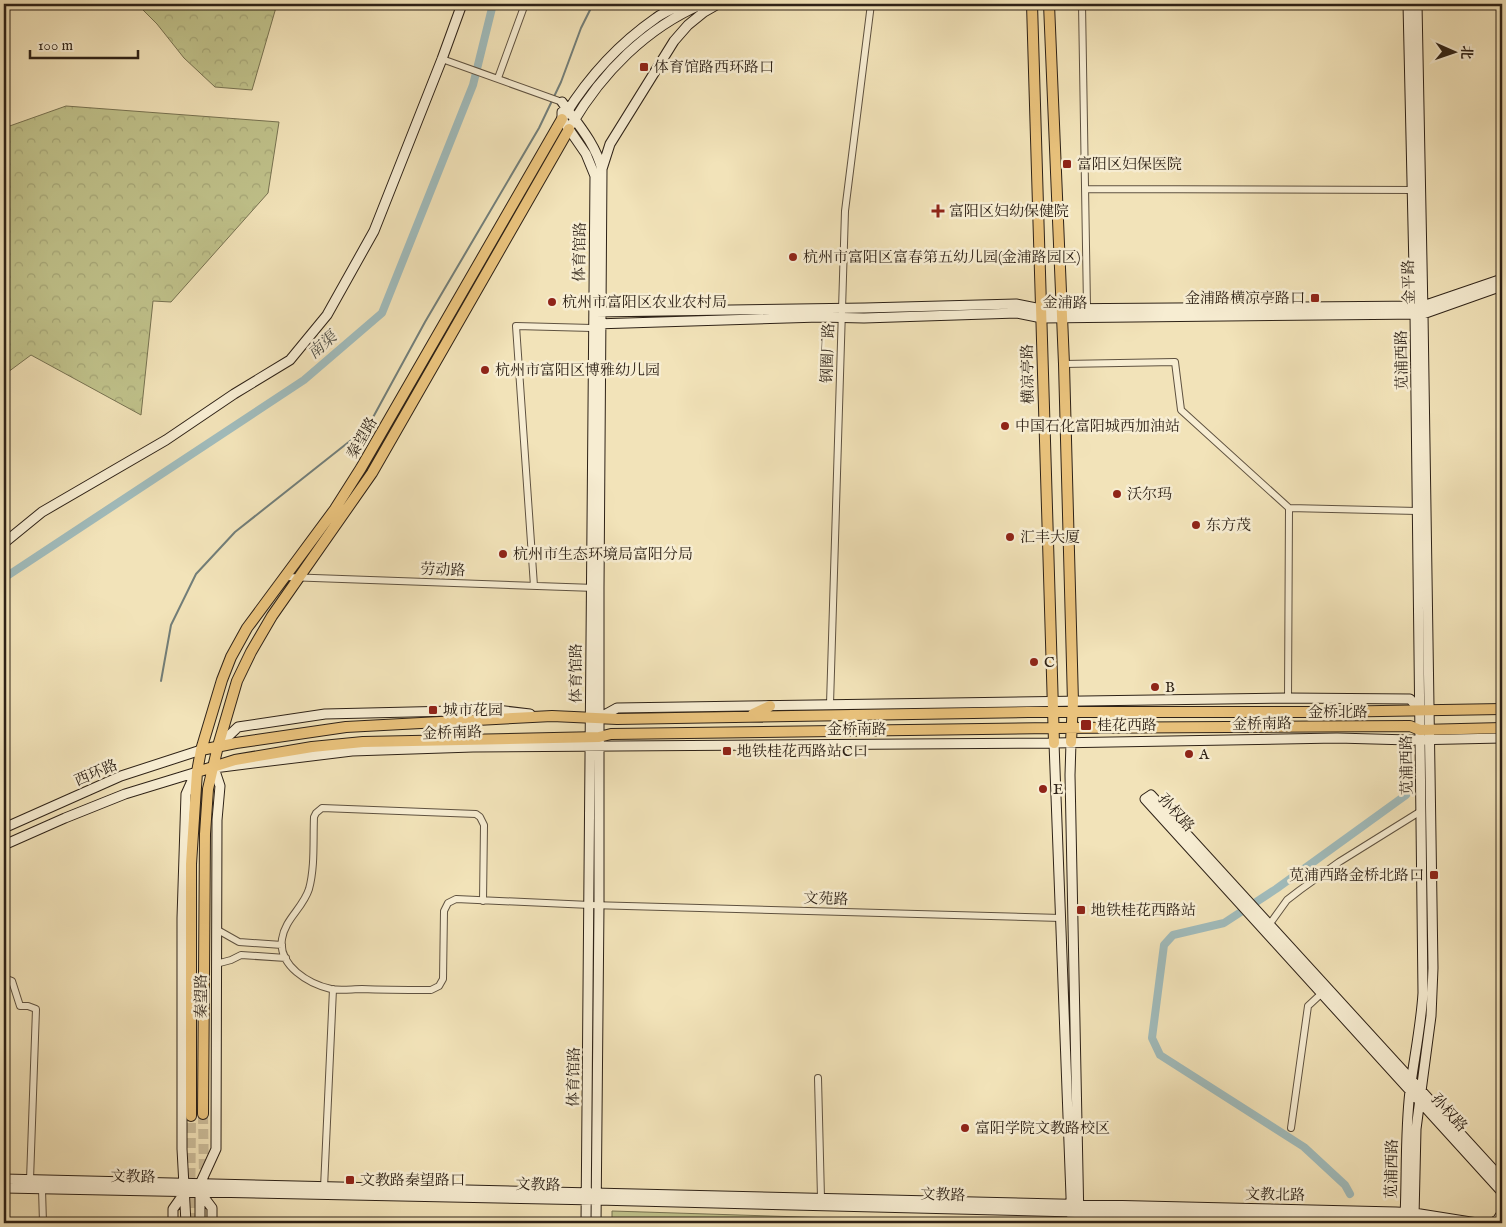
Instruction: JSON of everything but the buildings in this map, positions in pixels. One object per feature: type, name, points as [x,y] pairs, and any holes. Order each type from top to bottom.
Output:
[{"type":"main road","points":[[4,543],[42,512],[166,440],[234,394],[290,360],[327,315],[374,231],[462,4]]},
{"type":"main road","points":[[565,114],[591,80],[620,48],[656,18],[683,4]]},
{"type":"main road","points":[[572,124],[597,87],[623,56],[643,39],[691,8],[702,4]]},
{"type":"main road","name":"体育馆路","points":[[596,1223],[594,588],[595,326],[597,312],[598,173],[610,144],[674,41],[688,25],[718,4]]},
{"type":"main road","name":"横凉亭路","points":[[1032,4],[1054,743]]},
{"type":"main road","points":[[1049,4],[1064,364],[1073,702],[1070,775],[1075,1208],[1072,1223]]},
{"type":"main road","name":"金平路","points":[[1408,4],[1417,190]]},
{"type":"main road","name":"金平路","points":[[1417,4],[1417,190],[1424,710]]},
{"type":"main road","points":[[560,101],[565,114]]},
{"type":"main road","name":"体育馆路","points":[[565,114],[572,124],[590,162],[598,173]]},
{"type":"main road","name":"秦望路","points":[[191,1116],[191,864],[197,772],[201,750],[222,680],[231,657],[247,628],[335,509],[361,468],[565,114]]},
{"type":"main road","name":"秦望路","points":[[203,1114],[205,834],[208,789],[237,681],[272,616],[372,473],[572,124]]},
{"type":"main road","name":"金浦路","points":[[1062,313],[1087,308],[1419,310],[1502,278]]},
{"type":"main road","name":"金浦路","points":[[597,312],[842,313],[1016,304],[1041,314],[1419,310],[1502,286]]},
{"type":"main road","name":"苋浦西路","points":[[1409,1219],[1420,1090],[1429,1035],[1433,994],[1417,511],[1419,310]]},
{"type":"main road","name":"金浦路","points":[[595,326],[820,317],[842,313]]},
{"type":"main road","name":"金桥北路","points":[[1073,702],[1410,698],[1424,710]]},
{"type":"main road","name":"金桥南路","points":[[218,746],[238,727],[325,714],[354,712],[496,710],[594,718],[750,716],[1053,707],[1073,702]]},
{"type":"main road","name":"金桥南路","points":[[594,718],[617,708],[830,704],[1053,707]]},
{"type":"main road","points":[[750,716],[770,706]]},
{"type":"main road","name":"金桥北路","points":[[1053,707],[1073,713],[1502,709]]},
{"type":"main road","name":"金桥南路","points":[[201,750],[346,727],[552,716]]},
{"type":"main road","name":"金桥北路","points":[[1053,728],[1410,726],[1425,735],[1502,734]]},
{"type":"main road","points":[[1316,727],[1336,738]]},
{"type":"main road","name":"金桥南路","points":[[594,742],[611,734],[1053,728]]},
{"type":"main road","points":[[792,732],[810,744]]},
{"type":"main road","name":"苋浦西路","points":[[1409,1219],[1407,1127],[1410,1090],[1420,1034],[1423,993],[1421,811],[1425,735]]},
{"type":"main road","name":"金桥南路","points":[[197,772],[235,760],[302,748],[363,742],[1054,743],[1425,735]]},
{"type":"main road","points":[[1054,743],[1075,1208],[1079,1223]]},
{"type":"main road","name":"西环路","points":[[4,828],[121,776],[201,750]]},
{"type":"main road","name":"秦望路","points":[[200,1223],[200,1188],[216,1149],[217,820],[220,786],[214,768]]},
{"type":"main road","name":"秦望路","points":[[186,1223],[182,1149],[182,908],[186,794],[197,772]]},
{"type":"main road","name":"西环路","points":[[4,845],[125,794],[197,772]]},
{"type":"main road","name":"孙权路","points":[[1243,901],[1151,795],[1145,800],[1261,920],[1322,993],[1502,1192]]},
{"type":"main road","name":"体育馆路","points":[[586,1223],[595,905]]},
{"type":"main road","name":"孙权路","points":[[1261,920],[1269,925],[1502,1179]]},
{"type":"main road","name":"文教路","points":[[4,1179],[184,1188]]},
{"type":"main road","name":"文教路","points":[[4,1188],[324,1188],[597,1197],[1075,1208]]},
{"type":"main road","points":[[173,1223],[173,1209],[184,1188]]},
{"type":"main road","points":[[200,1188],[212,1208],[212,1223]]},
{"type":"main road","name":"文教路","points":[[200,1188],[586,1196]]},
{"type":"main road","name":"文教路","points":[[597,1197],[821,1198],[1075,1208]]},
{"type":"main road","name":"文教北路","points":[[1075,1208],[1373,1215],[1477,1223]]},
{"type":"main road","points":[[1493,1223],[1502,1213]]},
{"type":"main road","name":"文教北路","points":[[1409,1219],[1427,1223]]},
{"type":"street","points":[[498,78],[525,4]]},
{"type":"street","name":"钢圈厂路","points":[[830,704],[846,211],[871,4]]},
{"type":"street","points":[[1082,4],[1087,308]]},
{"type":"street","points":[[442,59],[560,101]]},
{"type":"street","points":[[1085,189],[1417,190]]},
{"type":"street","points":[[534,586],[516,326],[595,326]]},
{"type":"street","points":[[1064,364],[1175,362],[1181,410],[1289,508],[1417,511]]},
{"type":"street","points":[[1288,698],[1289,508]]},
{"type":"street","name":"劳动路","points":[[286,577],[594,588]]},
{"type":"street","points":[[1502,734],[1502,747]]},
{"type":"street","points":[[324,1188],[333,989],[298,974],[289,965],[282,945],[285,926],[302,904],[312,876],[314,817],[316,813],[322,808],[476,814],[484,825],[483,901]]},
{"type":"street","points":[[1269,925],[1287,900],[1300,890],[1339,862],[1421,811]]},
{"type":"street","name":"文苑路","points":[[333,989],[431,990],[435,988],[443,979],[444,911],[452,900],[456,899],[595,905],[1061,918]]},
{"type":"street","points":[[216,929],[239,942],[282,945]]},
{"type":"street","points":[[216,964],[241,955],[286,958]]},
{"type":"street","points":[[4,978],[12,981],[20,1006],[36,1009],[30,1180]]},
{"type":"street","points":[[1291,1128],[1308,1006],[1322,993]]},
{"type":"street","points":[[1501,1131],[1502,1003]]},
{"type":"street","points":[[818,1078],[821,1198]]},
{"type":"street","points":[[42,1189],[43,1223]]},
{"type":"green space","points":[[137,4],[277,4],[252,90],[215,87],[184,58],[157,24]]},
{"type":"green space","points":[[66,106],[279,122],[268,193],[171,302],[153,301],[141,415],[31,355],[4,375],[4,128]]},
{"type":"green space","points":[[612,1211],[992,1223],[612,1223]]},
{"type":"waterway","name":"南渠","points":[[4,578],[304,380],[382,313],[473,85],[493,4]]},
{"type":"waterway","points":[[161,681],[171,625],[196,574],[235,532],[355,437],[371,421],[425,322],[539,128],[561,82],[581,28],[593,4]]},
{"type":"waterway","points":[[1350,1194],[1345,1185],[1304,1147],[1160,1055],[1152,1038],[1164,945],[1173,935],[1224,923],[1276,889],[1406,795]]},
{"type":"tunnel","points":[[203,1114],[204,1177]]},
{"type":"tunnel","points":[[190,1223],[191,1116]]},
{"type":"place","name":"体育馆路西环路口","points":[[644,67]]},
{"type":"place","name":"富阳区妇保医院","points":[[1067,164]]},
{"type":"place","name":"富阳区妇幼保健院","points":[[938,211]]},
{"type":"place","name":"杭州市富阳区富春第五幼儿园(金浦路园区)","points":[[793,257]]},
{"type":"place","name":"金浦路横凉亭路口","points":[[1315,298]]},
{"type":"place","name":"杭州市富阳区农业农村局","points":[[552,302]]},
{"type":"place","name":"杭州市富阳区博雅幼儿园","points":[[485,370]]},
{"type":"place","name":"中国石化富阳城西加油站","points":[[1005,426]]},
{"type":"place","name":"沃尔玛","points":[[1117,494]]},
{"type":"place","name":"东方茂","points":[[1196,525]]},
{"type":"place","name":"汇丰大厦","points":[[1010,537]]},
{"type":"place","name":"杭州市生态环境局富阳分局","points":[[503,554]]},
{"type":"place","name":"C","points":[[1034,662]]},
{"type":"place","name":"B","points":[[1155,687]]},
{"type":"place","name":"城市花园","points":[[433,710]]},
{"type":"place","name":"桂花西路","points":[[1086,725]]},
{"type":"place","name":"地铁桂花西路站C口","points":[[727,751]]},
{"type":"place","name":"A","points":[[1189,754]]},
{"type":"place","name":"E","points":[[1043,789]]},
{"type":"place","name":"苋浦西路金桥北路口","points":[[1434,875]]},
{"type":"place","name":"地铁桂花西路站","points":[[1081,910]]},
{"type":"place","name":"富阳学院文教路校区","points":[[965,1128]]},
{"type":"place","name":"文教路秦望路口","points":[[350,1180]]}]
